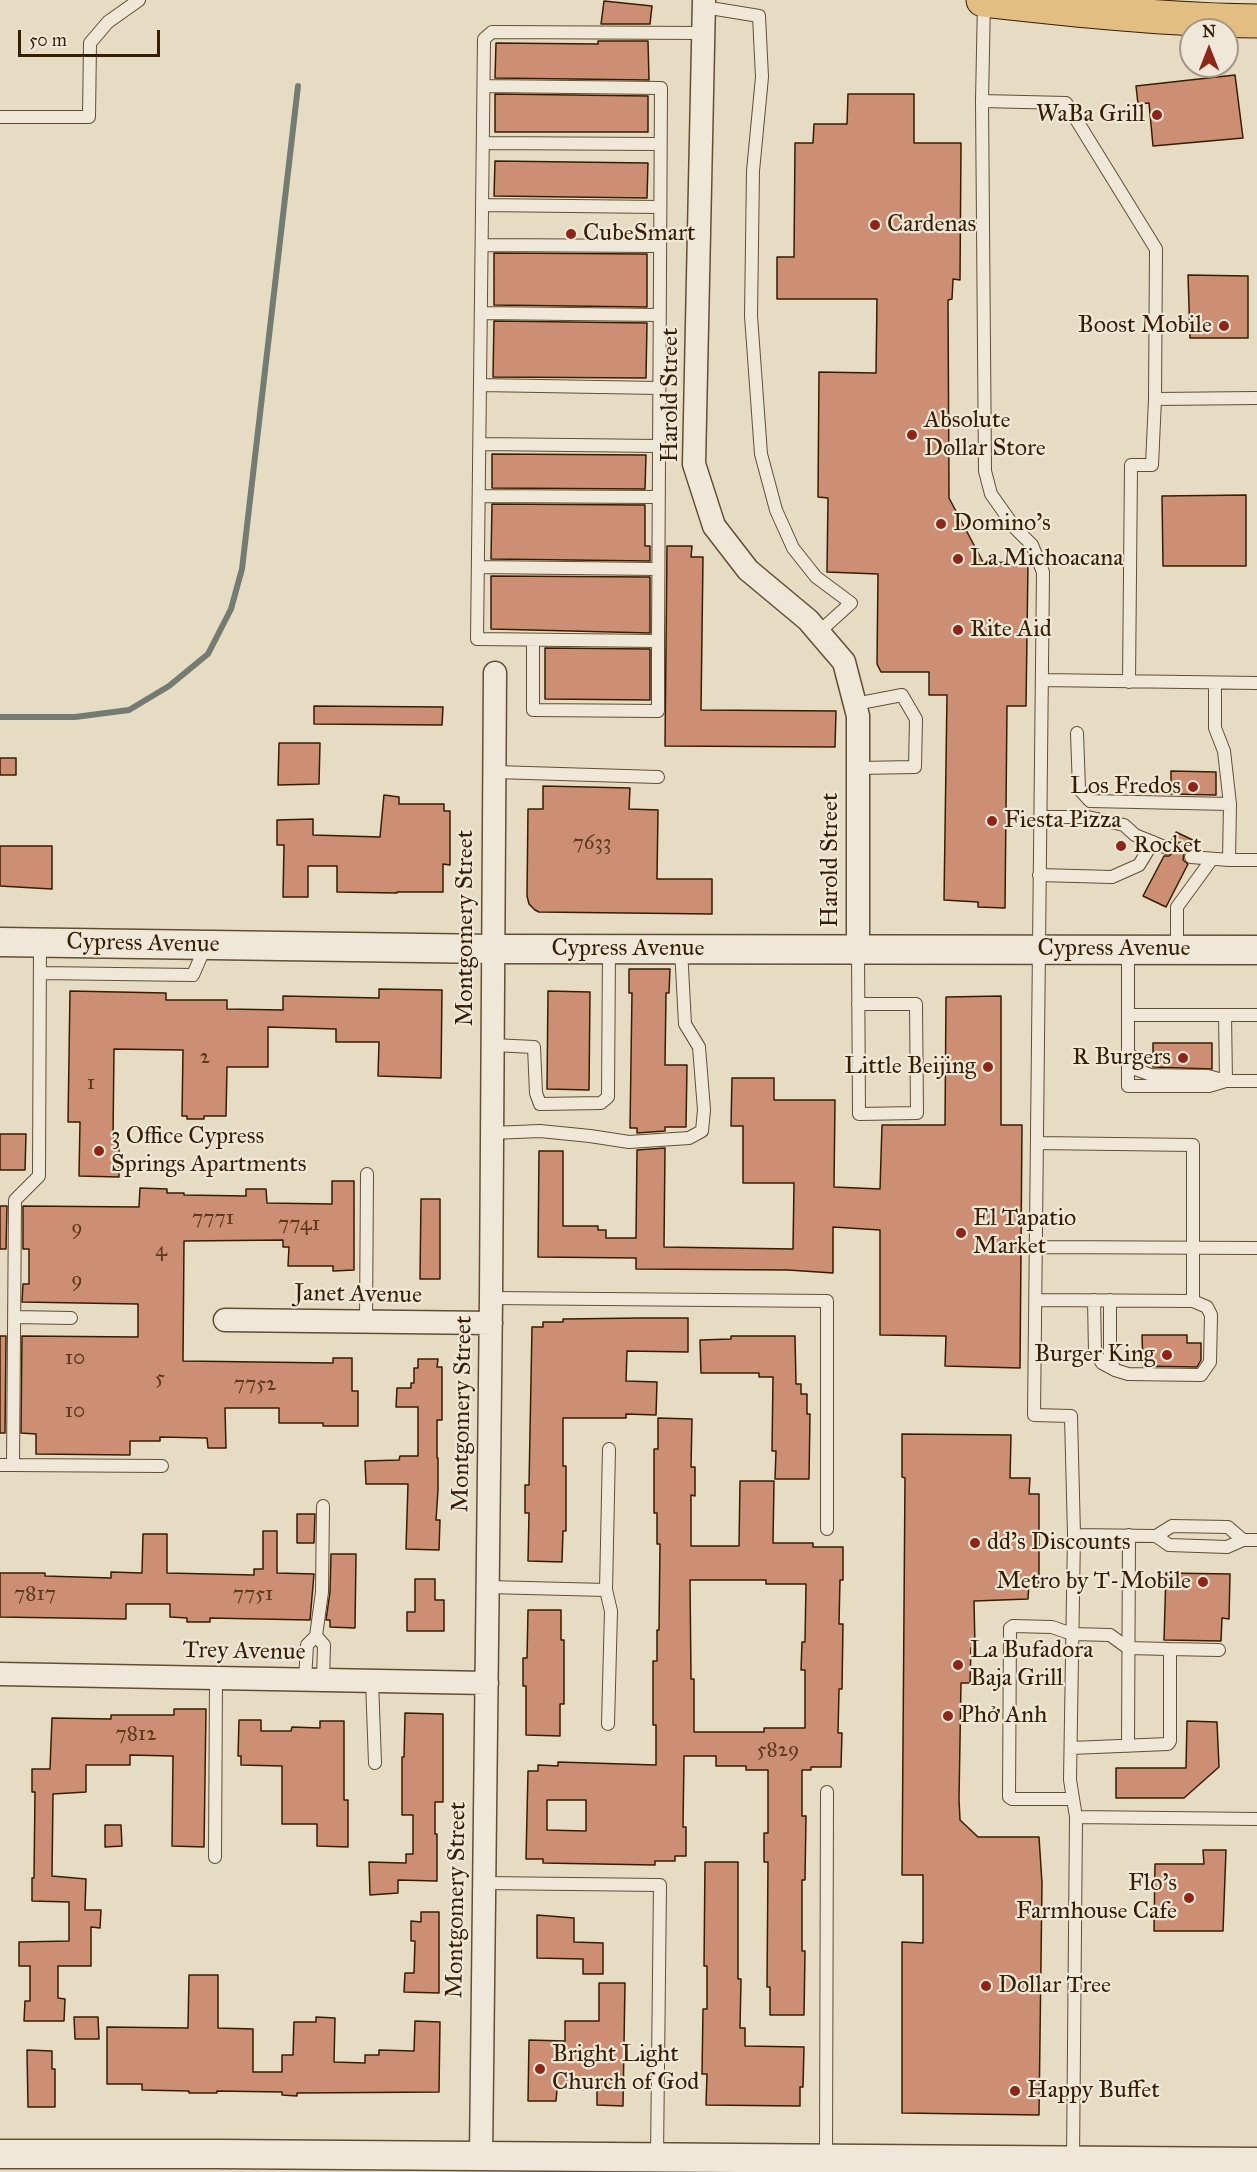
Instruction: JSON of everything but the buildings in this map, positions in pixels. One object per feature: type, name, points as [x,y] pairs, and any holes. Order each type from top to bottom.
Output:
[{"type":"main road","points":[[983,0],[1162,19],[1257,21]]},
{"type":"street","name":"Harold Street","points":[[704,4],[694,464],[714,526],[748,570],[808,620],[844,662],[858,717],[858,950]]},
{"type":"street","name":"Montgomery Street","points":[[481,2156],[491,1323],[495,673]]},
{"type":"street","name":"Cypress Avenue","points":[[0,942],[493,949],[1257,950]]},
{"type":"street","name":"Janet Avenue","points":[[225,1320],[491,1323]]},
{"type":"street","name":"Trey Avenue","points":[[0,1674],[487,1683]]},
{"type":"street","points":[[0,2154],[93,2163],[343,2163],[481,2156],[580,2164],[657,2157],[825,2158],[974,2166],[1257,2162]]},
{"type":"lane","points":[[0,117],[89,117],[90,43],[108,22],[140,0]]},
{"type":"lane","points":[[983,0],[985,471],[991,494],[1016,528],[1032,545],[1043,572],[1034,1415],[1071,1416],[1074,1535],[1070,1780],[1076,1816],[1075,2165]]},
{"type":"lane","points":[[704,4],[759,16],[762,77],[753,171],[751,316],[761,454],[776,510],[793,548],[816,577],[851,603],[819,632]]},
{"type":"lane","points":[[658,641],[477,639],[484,39],[492,32],[703,33]]},
{"type":"lane","points":[[484,86],[661,88],[658,711],[533,710],[533,640]]},
{"type":"lane","points":[[982,101],[1066,103],[1156,249],[1152,465],[1131,465],[1129,682]]},
{"type":"lane","points":[[483,143],[660,144]]},
{"type":"lane","points":[[482,205],[660,207]]},
{"type":"lane","points":[[482,244],[660,246]]},
{"type":"lane","points":[[481,313],[659,315]]},
{"type":"lane","points":[[480,385],[659,388]]},
{"type":"lane","points":[[1155,399],[1257,398]]},
{"type":"lane","points":[[480,444],[658,446]]},
{"type":"lane","points":[[479,496],[658,497]]},
{"type":"lane","points":[[478,567],[658,569]]},
{"type":"lane","points":[[1042,680],[1257,683]]},
{"type":"lane","points":[[1215,683],[1215,728],[1224,751],[1230,804],[1229,860]]},
{"type":"lane","points":[[855,704],[902,695],[916,719],[915,767],[858,768]]},
{"type":"lane","points":[[1077,733],[1079,789],[1090,801],[1230,804]]},
{"type":"lane","points":[[495,772],[658,777]]},
{"type":"lane","points":[[1040,817],[1088,818],[1124,825],[1135,835],[1167,848]]},
{"type":"lane","points":[[1039,875],[1112,877],[1139,865],[1153,842]]},
{"type":"lane","points":[[1191,857],[1257,860]]},
{"type":"lane","points":[[1177,950],[1177,907],[1212,859]]},
{"type":"lane","points":[[13,1465],[15,1200],[39,1176],[40,943]]},
{"type":"lane","points":[[40,973],[193,975],[206,945]]},
{"type":"lane","points":[[493,1045],[534,1047],[536,1093],[540,1104],[601,1103],[608,1097],[609,949]]},
{"type":"lane","points":[[492,1133],[540,1131],[629,1142],[689,1138],[702,1131],[704,1110],[699,1047],[685,1024],[681,949]]},
{"type":"lane","points":[[858,950],[858,1004],[859,1114],[916,1113],[916,1004],[858,1004]]},
{"type":"lane","points":[[1128,950],[1128,1086],[1209,1086],[1226,1081]]},
{"type":"lane","points":[[1128,1015],[1257,1015]]},
{"type":"lane","points":[[1226,1015],[1226,1081]]},
{"type":"lane","points":[[1128,1040],[1135,1069],[1150,1075],[1208,1076],[1226,1081],[1257,1081]]},
{"type":"lane","points":[[1037,1143],[1193,1145],[1192,1301]]},
{"type":"lane","points":[[366,1322],[367,1174]]},
{"type":"lane","points":[[1036,1247],[1257,1248]]},
{"type":"lane","points":[[491,1298],[827,1301],[827,1529]]},
{"type":"lane","points":[[1036,1300],[1094,1300],[1110,1300],[1192,1301],[1207,1307],[1211,1315],[1210,1362],[1201,1375],[1128,1374],[1115,1370],[1102,1363],[1095,1352],[1094,1300]]},
{"type":"lane","points":[[1110,1300],[1110,1359],[1115,1370]]},
{"type":"lane","points":[[14,1317],[71,1318]]},
{"type":"lane","points":[[608,1724],[611,1611],[606,1590],[609,1449]]},
{"type":"lane","points":[[0,1465],[162,1466]]},
{"type":"lane","points":[[314,1680],[307,1645],[316,1636],[322,1592],[323,1506]]},
{"type":"lane","points":[[1156,1536],[1172,1526],[1228,1527],[1243,1540]]},
{"type":"lane","points":[[1074,1535],[1156,1536],[1169,1545],[1227,1547],[1243,1540],[1257,1540]]},
{"type":"lane","points":[[1128,1746],[1129,1535]]},
{"type":"lane","points":[[488,1587],[606,1590]]},
{"type":"lane","points":[[1073,1799],[1011,1799],[1008,1793],[1010,1628],[1013,1626],[1052,1627],[1072,1634],[1110,1635],[1128,1648],[1219,1650]]},
{"type":"lane","points":[[314,1680],[324,1645],[316,1636]]},
{"type":"lane","points":[[1071,1748],[1166,1746],[1170,1741],[1170,1651],[1168,1649]]},
{"type":"lane","points":[[215,1857],[216,1678]]},
{"type":"lane","points":[[372,1681],[375,1763]]},
{"type":"lane","points":[[825,2158],[827,1792]]},
{"type":"lane","points":[[1076,1816],[1257,1819]]},
{"type":"lane","points":[[484,1883],[660,1885],[657,2157]]},
{"type":"waterway","points":[[0,717],[75,717],[129,710],[169,686],[208,654],[231,609],[242,569],[298,86]]},
{"type":"place","name":"WaBa Grill","points":[[1157,115]]},
{"type":"place","name":"Cardenas","points":[[875,225]]},
{"type":"place","name":"CubeSmart","points":[[571,234]]},
{"type":"place","name":"Boost Mobile","points":[[1224,326]]},
{"type":"place","name":"Absolute Dollar Store","points":[[912,435]]},
{"type":"place","name":"Domino's","points":[[941,524]]},
{"type":"place","name":"La Michoacana","points":[[958,559]]},
{"type":"place","name":"Rite Aid","points":[[958,630]]},
{"type":"place","name":"Los Fredos","points":[[1193,787]]},
{"type":"place","name":"Fiesta Pizza","points":[[992,821]]},
{"type":"place","name":"Rocket","points":[[1121,846]]},
{"type":"place","name":"R Burgers","points":[[1183,1058]]},
{"type":"place","name":"Little Beijing","points":[[988,1067]]},
{"type":"place","name":"3 Office Cypress Springs Apartments","points":[[99,1151]]},
{"type":"place","name":"El Tapatio Market","points":[[961,1233]]},
{"type":"place","name":"Burger King","points":[[1167,1355]]},
{"type":"place","name":"dd's Discounts","points":[[975,1543]]},
{"type":"place","name":"Metro by T-Mobile","points":[[1203,1582]]},
{"type":"place","name":"La Bufadora Baja Grill","points":[[958,1665]]},
{"type":"place","name":"Phở Anh","points":[[948,1716]]},
{"type":"place","name":"Flo's Farmhouse Cafe","points":[[1189,1898]]},
{"type":"place","name":"Dollar Tree","points":[[986,1986]]},
{"type":"place","name":"Bright Light Church of God","points":[[540,2069]]},
{"type":"place","name":"Happy Buffet","points":[[1015,2091]]}]
